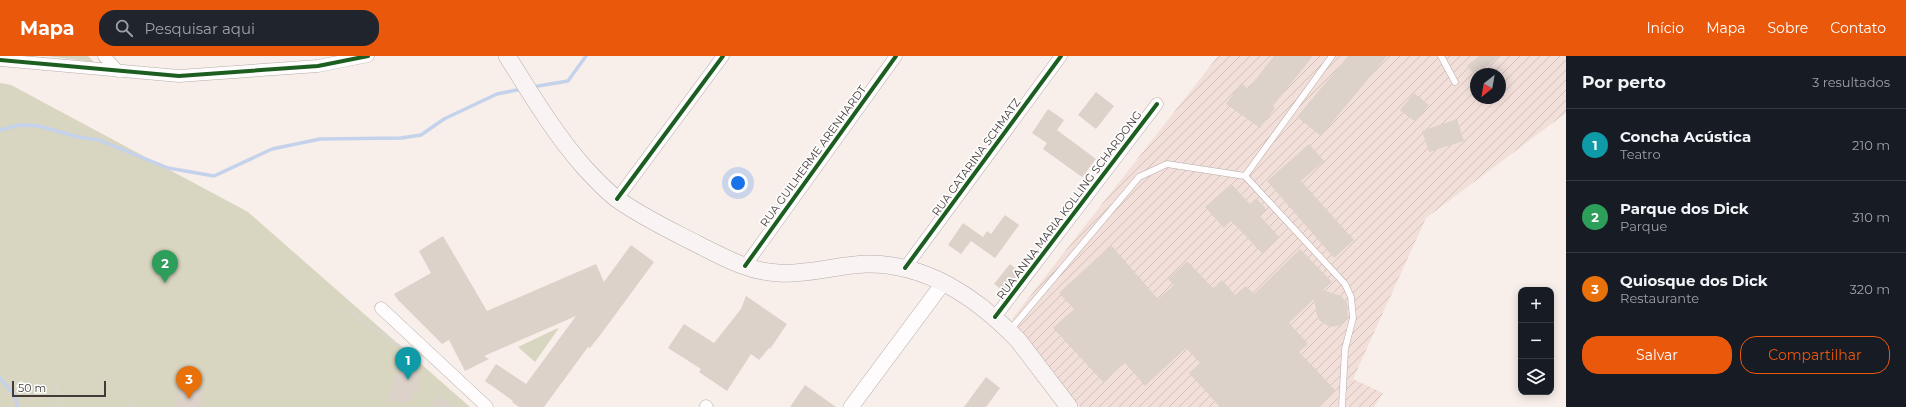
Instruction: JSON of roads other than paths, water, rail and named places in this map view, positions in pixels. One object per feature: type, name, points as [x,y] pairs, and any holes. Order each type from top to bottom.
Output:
[{"type":"main road","points":[[507,56],[562,142],[600,185],[617,199],[686,238],[745,266],[778,273],[804,272],[865,264],[891,265],[906,268],[944,282],[969,297],[995,317],[1018,340],[1067,406]]},
{"type":"street","points":[[104,56],[118,71]]},
{"type":"street","points":[[0,60],[179,76],[368,56]]},
{"type":"street","points":[[617,199],[723,56]]},
{"type":"street","name":"RUA GUILHERME ARENHARDT","points":[[745,266],[896,56]]},
{"type":"street","name":"RUA CATARINA SCHMATZ","points":[[906,268],[1061,56]]},
{"type":"street","name":"RUA ANNA MARIA KOLLING SCHARDONG","points":[[995,317],[1157,104]]},
{"type":"street","points":[[851,407],[944,282]]},
{"type":"street","points":[[381,308],[487,407]]},
{"type":"lane","points":[[1245,176],[1332,56]]},
{"type":"lane","points":[[1441,56],[1455,82]]},
{"type":"lane","points":[[1009,331],[1139,177],[1167,164],[1245,176],[1345,284],[1351,297],[1353,318],[1345,349],[1342,407]]},
{"type":"waterway","points":[[532,87],[568,81],[586,56]]},
{"type":"waterway","points":[[0,130],[19,125],[39,126],[78,137],[99,140],[168,168],[214,176],[272,149],[320,139],[401,138],[421,135],[444,119],[497,94],[522,89]]},
{"type":"waterway","points":[[0,378],[14,395],[18,407]]},
{"type":"place","name":"Parque dos Dick","points":[[165,283]]},
{"type":"place","name":"Concha Acústica","points":[[408,380]]},
{"type":"place","name":"Quiosque dos Dick","points":[[189,399]]}]
